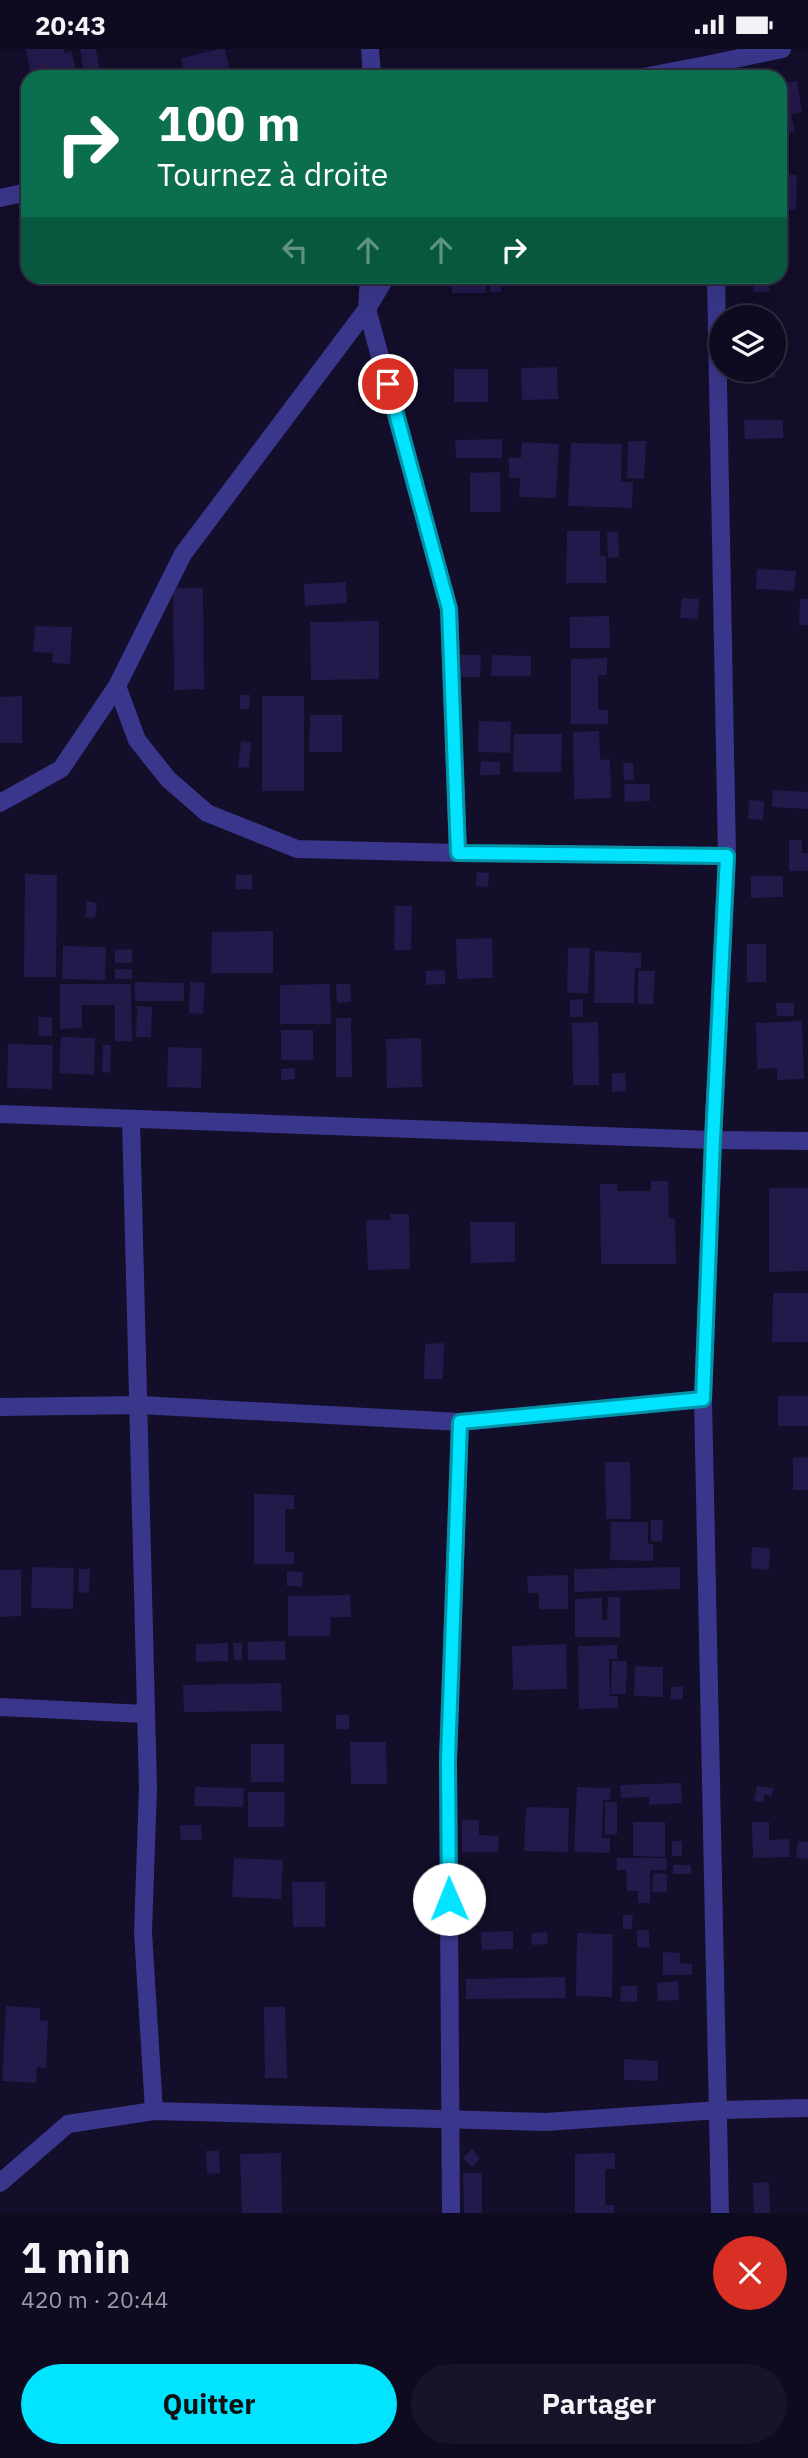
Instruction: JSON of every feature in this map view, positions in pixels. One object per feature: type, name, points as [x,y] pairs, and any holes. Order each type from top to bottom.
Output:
[{"type":"street","points":[[370,49],[372,70]]},
{"type":"street","points":[[714,70],[782,49]]},
{"type":"street","points":[[0,198],[21,194]]},
{"type":"street","points":[[369,284],[367,309],[449,609],[458,853]]},
{"type":"street","points":[[0,803],[61,769],[117,686],[183,554],[367,309],[382,284]]},
{"type":"street","points":[[716,284],[727,856],[703,1399],[720,2213]]},
{"type":"street","points":[[117,686],[137,740],[168,779],[207,813],[297,849],[727,856]]},
{"type":"street","points":[[0,1114],[713,1140],[808,1141]]},
{"type":"street","points":[[131,1120],[148,1789],[143,1932],[154,2111]]},
{"type":"street","points":[[0,1406],[140,1405],[460,1422],[703,1399]]},
{"type":"street","points":[[451,2213],[448,1760],[460,1422]]},
{"type":"street","points":[[0,1707],[145,1714]]},
{"type":"street","points":[[0,2183],[68,2124],[154,2111],[546,2122],[719,2110],[808,2108]]},
{"type":"building","points":[[26,49],[64,49],[65,53],[72,51],[76,70],[30,70]]},
{"type":"building","points":[[80,49],[96,49],[100,70],[84,70]]},
{"type":"building","points":[[225,49],[230,70],[184,70],[181,58]]},
{"type":"building","points":[[797,81],[802,112],[791,114],[795,132],[787,133],[787,83]]},
{"type":"building","points":[[787,175],[797,175],[796,210],[787,210]]},
{"type":"building","points":[[452,284],[486,284],[486,293],[452,293]]},
{"type":"building","points":[[490,284],[501,284],[501,292],[490,292]]},
{"type":"building","points":[[754,284],[769,284],[769,292],[753,292]]},
{"type":"building","points":[[557,367],[558,399],[522,400],[521,368]]},
{"type":"building","points":[[454,369],[488,369],[488,402],[454,402]]},
{"type":"building","points":[[744,420],[783,420],[783,438],[745,439]]},
{"type":"building","points":[[502,439],[502,458],[456,458],[455,440]]},
{"type":"building","points":[[628,441],[646,441],[644,479],[627,478]]},
{"type":"building","points":[[522,442],[559,444],[556,498],[519,497],[520,478],[509,478],[509,457],[521,458]]},
{"type":"building","points":[[571,443],[622,444],[621,482],[633,482],[632,508],[568,506]]},
{"type":"building","points":[[500,472],[501,512],[470,512],[470,473]]},
{"type":"building","points":[[567,531],[600,531],[600,556],[606,556],[606,583],[566,583]]},
{"type":"building","points":[[607,532],[618,532],[619,557],[608,558]]},
{"type":"building","points":[[757,569],[796,571],[794,591],[756,589]]},
{"type":"building","points":[[346,582],[347,603],[305,606],[304,584]]},
{"type":"building","points":[[173,588],[203,588],[204,689],[174,690]]},
{"type":"building","points":[[682,598],[699,599],[698,619],[680,618]]},
{"type":"building","points":[[800,599],[808,599],[808,625],[799,625]]},
{"type":"building","points":[[609,616],[610,648],[570,648],[570,617]]},
{"type":"building","points":[[379,621],[379,679],[311,680],[310,622]]},
{"type":"building","points":[[35,626],[72,627],[70,664],[52,663],[53,653],[33,652]]},
{"type":"building","points":[[460,655],[481,655],[480,677],[460,677]]},
{"type":"building","points":[[492,655],[531,656],[531,676],[491,676]]},
{"type":"building","points":[[607,658],[607,675],[598,675],[598,710],[608,710],[608,724],[571,724],[571,659]]},
{"type":"building","points":[[240,695],[250,695],[249,709],[240,709]]},
{"type":"building","points":[[22,696],[22,743],[0,743],[0,697]]},
{"type":"building","points":[[262,696],[304,696],[304,791],[262,791]]},
{"type":"building","points":[[310,715],[342,715],[342,752],[309,752]]},
{"type":"building","points":[[479,721],[511,722],[510,753],[478,752]]},
{"type":"building","points":[[599,731],[600,760],[610,759],[611,798],[574,799],[573,732]]},
{"type":"building","points":[[514,734],[562,734],[561,772],[513,772]]},
{"type":"building","points":[[241,741],[251,742],[249,768],[238,767]]},
{"type":"building","points":[[481,761],[500,762],[500,775],[480,775]]},
{"type":"building","points":[[623,763],[633,763],[634,781],[624,780]]},
{"type":"building","points":[[624,784],[650,784],[650,801],[625,802]]},
{"type":"building","points":[[773,790],[808,792],[808,809],[772,807]]},
{"type":"building","points":[[749,800],[764,801],[763,820],[748,819]]},
{"type":"building","points":[[789,840],[802,840],[802,853],[808,853],[808,871],[789,871]]},
{"type":"building","points":[[477,872],[489,873],[488,887],[476,886]]},
{"type":"building","points":[[25,874],[57,875],[56,977],[24,977]]},
{"type":"building","points":[[236,875],[252,875],[252,889],[235,889]]},
{"type":"building","points":[[751,876],[783,876],[783,897],[751,898]]},
{"type":"building","points":[[87,901],[97,903],[95,918],[85,917]]},
{"type":"building","points":[[395,906],[412,906],[411,950],[394,950]]},
{"type":"building","points":[[273,931],[273,973],[211,973],[212,932]]},
{"type":"building","points":[[492,938],[493,978],[457,979],[456,939]]},
{"type":"building","points":[[747,944],[766,944],[766,982],[747,982]]},
{"type":"building","points":[[63,946],[106,947],[105,980],[62,979]]},
{"type":"building","points":[[568,948],[590,948],[588,993],[567,993]]},
{"type":"building","points":[[132,949],[132,963],[115,963],[115,950]]},
{"type":"building","points":[[595,951],[641,953],[641,968],[635,968],[634,1003],[594,1003]]},
{"type":"building","points":[[115,969],[132,969],[132,979],[115,979]]},
{"type":"building","points":[[445,970],[445,984],[426,985],[426,971]]},
{"type":"building","points":[[638,971],[655,971],[653,1004],[638,1004]]},
{"type":"building","points":[[135,982],[184,983],[184,1001],[135,1001]]},
{"type":"building","points":[[190,982],[205,983],[203,1014],[189,1013]]},
{"type":"building","points":[[60,984],[131,984],[132,1041],[115,1041],[115,1005],[82,1005],[82,1028],[60,1029]]},
{"type":"building","points":[[330,984],[331,1024],[280,1024],[280,985]]},
{"type":"building","points":[[336,984],[350,984],[351,1002],[337,1003]]},
{"type":"building","points":[[583,999],[583,1017],[570,1017],[570,1000]]},
{"type":"building","points":[[776,1003],[794,1003],[794,1016],[777,1016]]},
{"type":"building","points":[[137,1006],[152,1007],[151,1037],[136,1037]]},
{"type":"building","points":[[38,1017],[52,1017],[52,1036],[39,1036]]},
{"type":"building","points":[[336,1018],[351,1018],[352,1077],[336,1077]]},
{"type":"building","points":[[802,1021],[804,1079],[777,1080],[777,1068],[757,1069],[756,1023]]},
{"type":"building","points":[[598,1022],[599,1085],[573,1085],[572,1023]]},
{"type":"building","points":[[281,1030],[313,1030],[313,1060],[281,1060]]},
{"type":"building","points":[[61,1037],[95,1038],[94,1075],[59,1073]]},
{"type":"building","points":[[421,1038],[422,1087],[387,1088],[386,1039]]},
{"type":"building","points":[[8,1044],[53,1045],[52,1089],[7,1088]]},
{"type":"building","points":[[103,1045],[111,1045],[110,1073],[102,1072]]},
{"type":"building","points":[[168,1047],[202,1048],[201,1088],[167,1087]]},
{"type":"building","points":[[295,1068],[295,1079],[281,1080],[281,1069]]},
{"type":"building","points":[[612,1073],[625,1073],[626,1091],[612,1092]]},
{"type":"building","points":[[651,1181],[668,1181],[669,1218],[675,1219],[676,1264],[601,1264],[600,1184],[617,1184],[617,1191],[651,1191]]},
{"type":"building","points":[[769,1188],[808,1188],[808,1271],[769,1272]]},
{"type":"building","points":[[390,1214],[409,1214],[410,1269],[368,1270],[366,1220],[391,1220]]},
{"type":"building","points":[[470,1222],[515,1222],[515,1262],[471,1263]]},
{"type":"building","points":[[773,1293],[808,1293],[808,1342],[772,1342]]},
{"type":"building","points":[[444,1343],[443,1379],[424,1379],[425,1344]]},
{"type":"building","points":[[778,1396],[808,1396],[808,1426],[778,1426]]},
{"type":"building","points":[[808,1457],[808,1490],[793,1490],[793,1458]]},
{"type":"building","points":[[605,1462],[630,1462],[631,1519],[606,1519]]},
{"type":"building","points":[[254,1494],[294,1495],[294,1509],[285,1509],[285,1552],[294,1552],[294,1564],[254,1564]]},
{"type":"building","points":[[651,1520],[663,1520],[662,1542],[651,1541]]},
{"type":"building","points":[[611,1522],[648,1522],[648,1544],[653,1544],[653,1561],[610,1560]]},
{"type":"building","points":[[752,1547],[770,1548],[769,1570],[751,1568]]},
{"type":"building","points":[[32,1567],[74,1568],[73,1609],[31,1608]]},
{"type":"building","points":[[680,1567],[680,1589],[574,1592],[574,1569]]},
{"type":"building","points":[[79,1569],[90,1569],[89,1593],[78,1592]]},
{"type":"building","points":[[0,1570],[21,1570],[21,1616],[0,1617]]},
{"type":"building","points":[[287,1571],[303,1572],[302,1587],[287,1586]]},
{"type":"building","points":[[568,1575],[568,1609],[539,1609],[539,1593],[528,1593],[527,1576]]},
{"type":"building","points":[[350,1595],[351,1617],[331,1617],[330,1636],[288,1636],[288,1596]]},
{"type":"building","points":[[608,1597],[620,1597],[620,1637],[575,1637],[575,1599],[602,1598],[602,1620],[607,1620]]},
{"type":"building","points":[[285,1641],[285,1660],[248,1660],[248,1642]]},
{"type":"building","points":[[228,1643],[228,1661],[196,1662],[196,1644]]},
{"type":"building","points":[[233,1643],[242,1643],[242,1660],[234,1660]]},
{"type":"building","points":[[566,1644],[567,1689],[513,1690],[512,1646]]},
{"type":"building","points":[[617,1645],[617,1659],[609,1659],[610,1696],[618,1696],[618,1708],[579,1709],[578,1646]]},
{"type":"building","points":[[612,1661],[627,1661],[626,1694],[611,1694]]},
{"type":"building","points":[[635,1666],[663,1667],[663,1697],[634,1696]]},
{"type":"building","points":[[281,1683],[282,1711],[184,1712],[183,1685]]},
{"type":"building","points":[[683,1686],[683,1699],[671,1700],[671,1687]]},
{"type":"building","points":[[336,1715],[349,1715],[349,1729],[336,1729]]},
{"type":"building","points":[[350,1742],[386,1742],[387,1784],[351,1784]]},
{"type":"building","points":[[251,1744],[284,1744],[284,1782],[251,1782]]},
{"type":"building","points":[[681,1783],[682,1803],[649,1805],[649,1797],[621,1798],[620,1785]]},
{"type":"building","points":[[757,1786],[773,1788],[772,1796],[765,1794],[763,1803],[754,1801]]},
{"type":"building","points":[[195,1787],[244,1788],[243,1807],[194,1806]]},
{"type":"building","points":[[577,1787],[611,1788],[610,1800],[603,1800],[602,1838],[610,1838],[610,1853],[574,1852]]},
{"type":"building","points":[[248,1792],[285,1792],[284,1827],[248,1827]]},
{"type":"building","points":[[605,1802],[617,1802],[617,1834],[605,1835]]},
{"type":"building","points":[[526,1807],[569,1808],[568,1852],[524,1851]]},
{"type":"building","points":[[462,1820],[479,1820],[479,1835],[499,1836],[498,1852],[462,1852]]},
{"type":"building","points":[[633,1822],[665,1822],[665,1857],[633,1856]]},
{"type":"building","points":[[752,1822],[769,1822],[769,1840],[789,1839],[790,1857],[753,1858]]},
{"type":"building","points":[[180,1825],[201,1825],[202,1840],[181,1840]]},
{"type":"building","points":[[672,1841],[682,1841],[682,1856],[672,1856]]},
{"type":"building","points":[[798,1841],[808,1842],[808,1859],[796,1858]]},
{"type":"building","points":[[234,1858],[283,1860],[281,1899],[232,1897]]},
{"type":"building","points":[[617,1858],[667,1858],[666,1870],[650,1870],[650,1903],[638,1903],[638,1891],[627,1891],[626,1870],[617,1870]]},
{"type":"building","points":[[673,1865],[691,1865],[691,1874],[673,1874]]},
{"type":"building","points":[[653,1873],[667,1874],[667,1892],[652,1892]]},
{"type":"building","points":[[292,1882],[325,1882],[325,1927],[293,1927]]},
{"type":"building","points":[[623,1915],[633,1915],[632,1929],[623,1929]]},
{"type":"building","points":[[637,1930],[649,1930],[649,1948],[637,1947]]},
{"type":"building","points":[[513,1931],[513,1949],[482,1950],[481,1932]]},
{"type":"building","points":[[547,1932],[548,1944],[532,1945],[531,1933]]},
{"type":"building","points":[[577,1933],[613,1934],[612,1997],[576,1996]]},
{"type":"building","points":[[663,1952],[680,1953],[680,1963],[692,1964],[692,1975],[663,1975]]},
{"type":"building","points":[[565,1977],[566,1998],[466,1999],[466,1979]]},
{"type":"building","points":[[678,1981],[679,2000],[658,2001],[657,1983]]},
{"type":"building","points":[[621,1986],[637,1986],[637,2002],[620,2001]]},
{"type":"building","points":[[6,2006],[40,2008],[40,2020],[48,2021],[46,2068],[37,2067],[36,2083],[2,2081]]},
{"type":"building","points":[[264,2007],[285,2007],[287,2078],[265,2078]]},
{"type":"building","points":[[624,2059],[658,2061],[658,2081],[624,2080]]},
{"type":"building","points":[[472,2149],[480,2158],[472,2167],[463,2158]]},
{"type":"building","points":[[206,2151],[219,2151],[220,2173],[207,2174]]},
{"type":"building","points":[[281,2153],[282,2213],[242,2213],[240,2154]]},
{"type":"building","points":[[615,2153],[615,2169],[605,2169],[605,2205],[614,2205],[614,2213],[575,2213],[575,2154]]},
{"type":"building","points":[[463,2173],[482,2173],[482,2213],[464,2213]]},
{"type":"building","points":[[769,2182],[770,2213],[754,2213],[753,2183]]},
{"type":"route","points":[[388,384],[449,609],[458,853],[727,856],[703,1399],[460,1422],[448,1760],[449,1899]]}]
